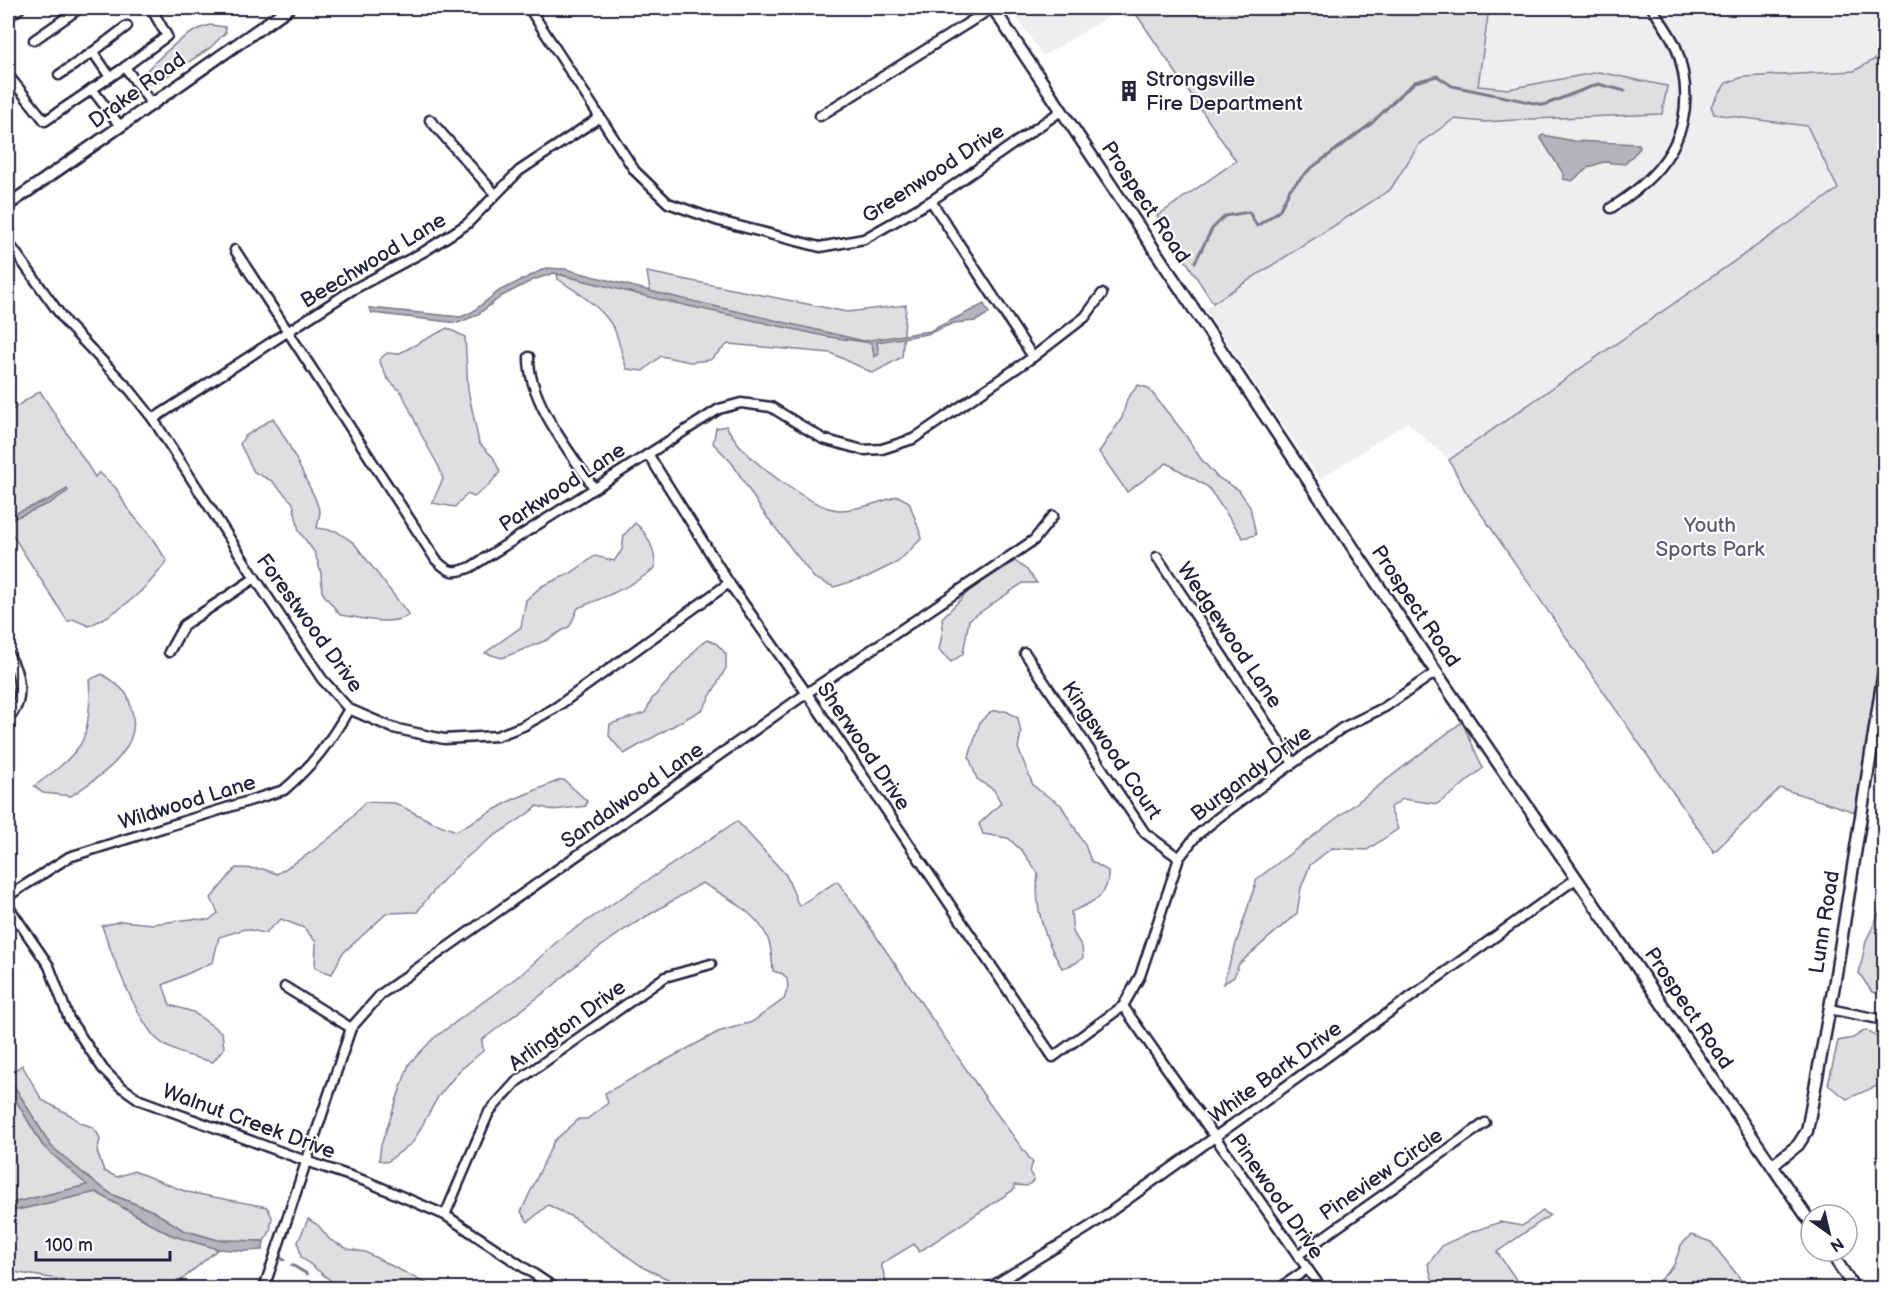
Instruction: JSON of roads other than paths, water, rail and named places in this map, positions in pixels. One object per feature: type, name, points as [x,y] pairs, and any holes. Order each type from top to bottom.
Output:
[{"type":"street","points":[[8,17],[20,8]]},
{"type":"street","points":[[61,8],[68,16]]},
{"type":"street","points":[[34,40],[80,8]]},
{"type":"street","points":[[8,75],[45,121],[166,36],[151,8]]},
{"type":"street","name":"Drake Road","points":[[8,206],[288,8]]},
{"type":"street","name":"Greenwood Drive","points":[[529,8],[635,171],[668,203],[719,221],[820,247],[864,239],[931,201],[1061,111]]},
{"type":"street","points":[[740,8],[752,8]]},
{"type":"street","points":[[820,116],[992,8]]},
{"type":"street","name":"Prospect Road","points":[[992,8],[1436,672],[1799,1205]]},
{"type":"street","points":[[1611,208],[1640,188],[1662,166],[1676,143],[1683,119],[1684,81],[1678,57],[1672,39],[1652,8]]},
{"type":"street","points":[[59,75],[127,26]]},
{"type":"street","points":[[93,52],[110,77]]},
{"type":"street","points":[[125,67],[151,103]]},
{"type":"street","points":[[92,89],[120,126]]},
{"type":"street","name":"Beechwood Lane","points":[[153,419],[352,291],[425,252],[467,224],[519,171],[600,117]]},
{"type":"street","points":[[430,120],[495,194]]},
{"type":"street","points":[[931,201],[1034,357]]},
{"type":"street","name":"Forestwood Drive","points":[[8,242],[67,324],[130,390],[153,419],[322,679],[349,709],[393,728],[444,739],[497,736],[523,726],[555,708],[729,583]]},
{"type":"street","name":"Parkwood Lane","points":[[235,250],[436,560],[444,568],[459,572],[471,567],[719,409],[741,403],[771,406],[823,439],[863,450],[882,449],[913,440],[1034,357],[1085,317],[1102,294]]},
{"type":"street","points":[[530,357],[529,369],[546,416],[594,488]]},
{"type":"street","name":"Sherwood Drive","points":[[648,454],[729,583],[807,693],[1053,1057]]},
{"type":"street","name":"Sandalwood Lane","points":[[264,1288],[351,1028],[381,994],[807,693],[1034,540],[1053,516]]},
{"type":"street","name":"Wedgewood Lane","points":[[1157,557],[1293,763]]},
{"type":"street","points":[[169,652],[184,625],[255,578]]},
{"type":"street","name":"Kingswood Court","points":[[1024,653],[1145,833],[1179,858]]},
{"type":"street","points":[[8,654],[14,664],[20,685],[15,711],[8,718]]},
{"type":"street","name":"Lunn Road","points":[[1773,1165],[1798,1145],[1808,1131],[1884,671]]},
{"type":"street","name":"Burgandy Drive","points":[[1053,1057],[1123,1006],[1140,976],[1179,858],[1196,836],[1342,728],[1385,707],[1436,672]]},
{"type":"street","name":"Wildwood Lane","points":[[8,896],[69,857],[284,790],[306,772],[328,744],[349,709]]},
{"type":"street","name":"White Bark Drive","points":[[989,1288],[1089,1227],[1577,878]]},
{"type":"street","name":"Walnut Creek Drive","points":[[8,906],[49,966],[69,1019],[102,1069],[140,1100],[368,1182],[445,1215],[555,1288]]},
{"type":"street","name":"Arlington Drive","points":[[445,1215],[489,1112],[516,1082],[665,977],[711,964]]},
{"type":"street","points":[[285,987],[351,1028]]},
{"type":"street","name":"Pinewood Drive","points":[[1123,1006],[1321,1288]]},
{"type":"street","points":[[1829,1009],[1884,1020]]},
{"type":"street","name":"Pineview Circle","points":[[1298,1255],[1485,1123]]},
{"type":"street","points":[[1838,1263],[1854,1288]]},
{"type":"street","points":[[1280,1288],[1307,1269]]},
{"type":"waterway","points":[[1195,262],[1212,229],[1225,216],[1249,212],[1257,226],[1279,211],[1290,189],[1310,169],[1372,123],[1415,82],[1437,76],[1452,86],[1544,105],[1598,84],[1625,91]]},
{"type":"waterway","points":[[292,1265],[307,1274]]},
{"type":"place","name":"Strongsville Fire Department","points":[[1129,91]]},
{"type":"park label","name":"Youth Sports Park","points":[[1710,537]]}]
